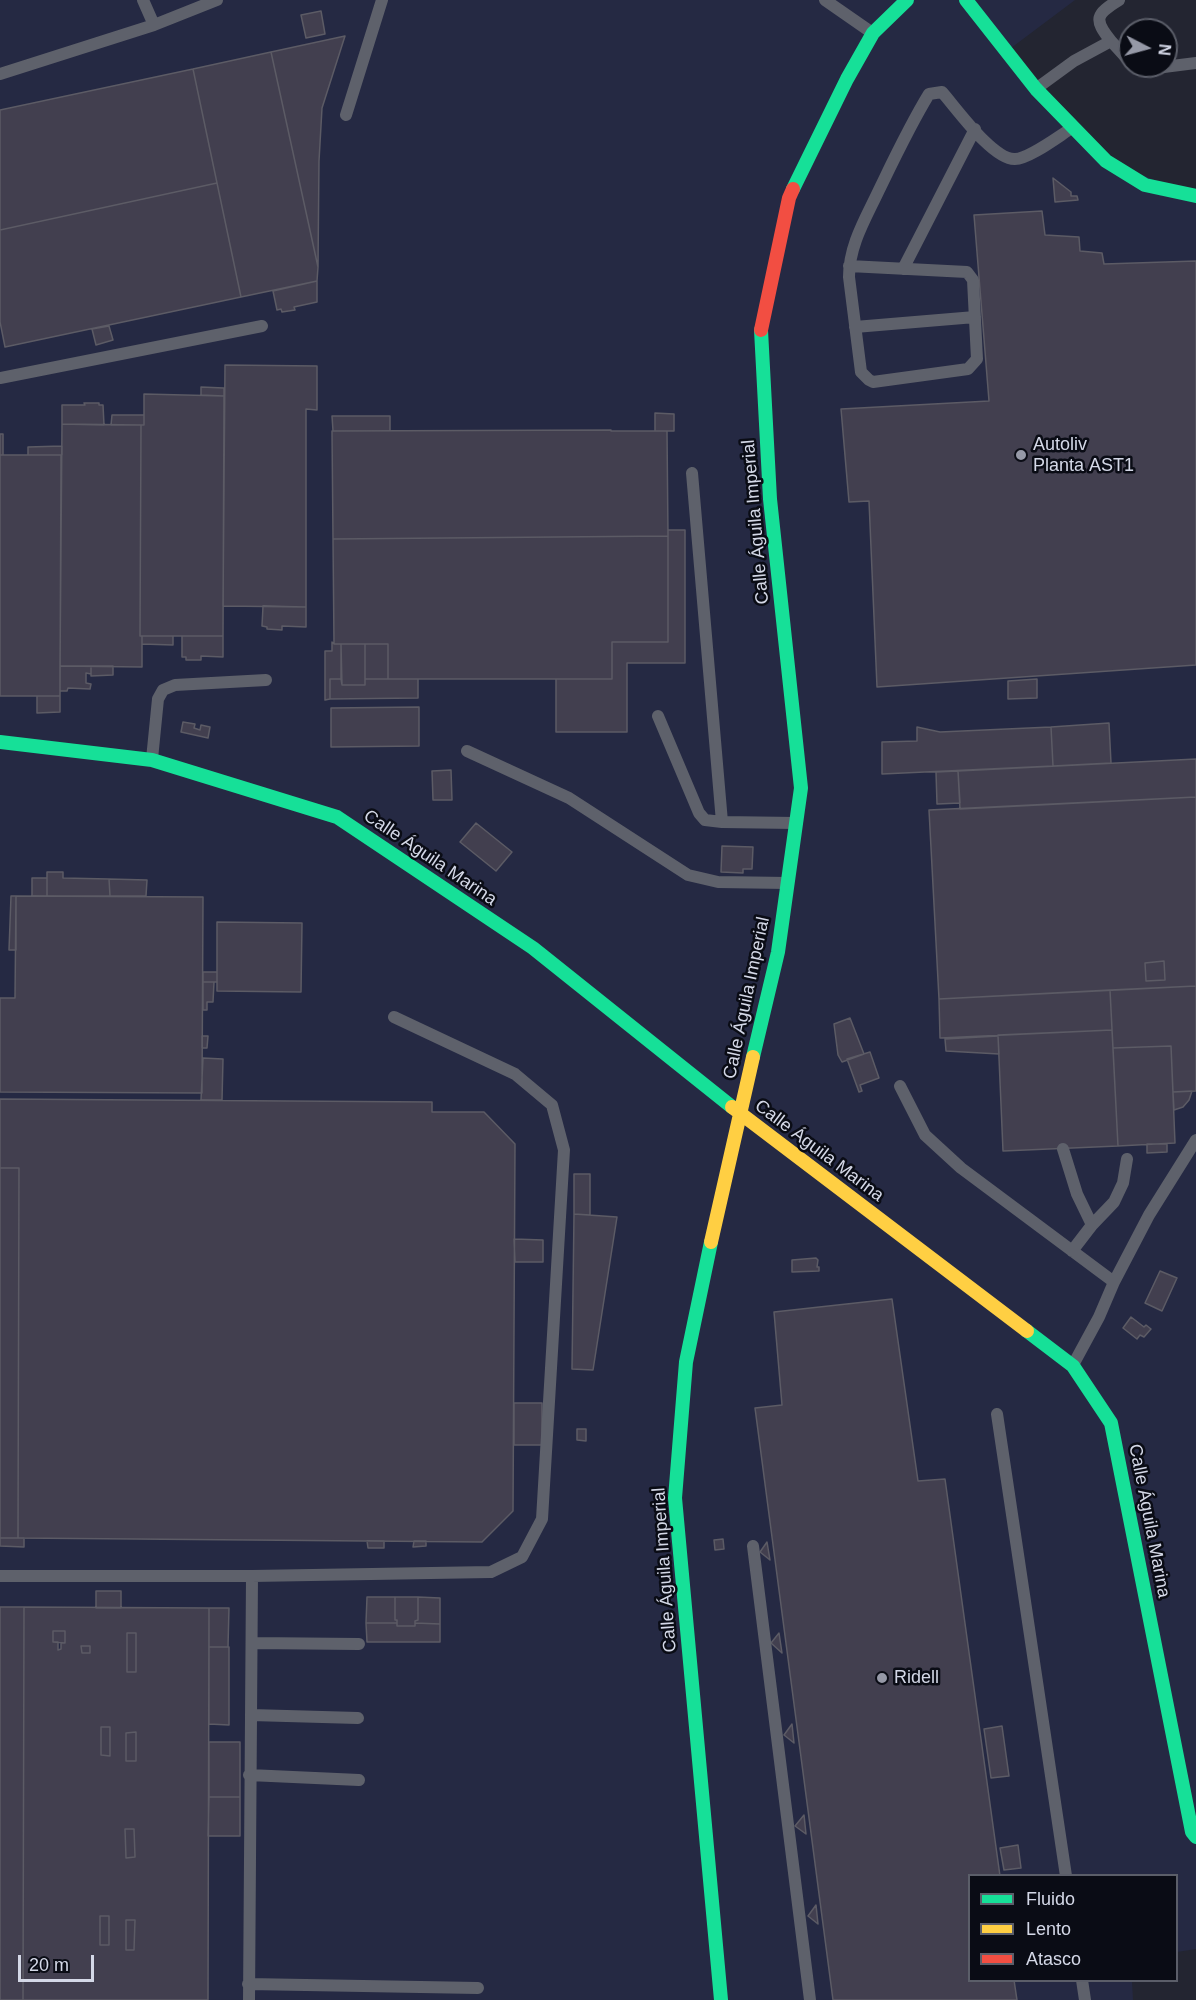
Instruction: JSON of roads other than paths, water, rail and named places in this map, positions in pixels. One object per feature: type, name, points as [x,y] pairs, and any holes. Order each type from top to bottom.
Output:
[{"type":"street","name":"Calle Águila Imperial","points":[[721,2000],[675,1498],[686,1362],[740,1113],[778,952],[801,788],[770,499],[760,333],[789,198],[847,79],[873,33],[907,0]]},
{"type":"street","points":[[966,0],[1036,89],[1106,161],[1145,185],[1196,196]]},
{"type":"street","name":"Calle Águila Marina","points":[[0,742],[152,760],[337,817],[533,948],[740,1113],[1073,1366],[1111,1423],[1192,1832],[1196,1837]]},
{"type":"lane","points":[[142,0],[154,25]]},
{"type":"lane","points":[[0,74],[154,25],[217,0]]},
{"type":"lane","points":[[346,115],[382,0]]},
{"type":"lane","points":[[825,0],[873,33]]},
{"type":"lane","points":[[1118,49],[1099,27],[1100,17],[1105,9],[1119,0]]},
{"type":"lane","points":[[1036,89],[1074,61],[1111,41]]},
{"type":"lane","points":[[1178,65],[1196,63]]},
{"type":"lane","points":[[849,266],[968,272],[973,280],[977,359],[972,367],[873,382],[861,372],[849,266],[854,242],[910,125],[929,94],[942,92],[992,150],[1017,160],[1037,151],[1073,127]]},
{"type":"lane","points":[[903,269],[975,129]]},
{"type":"lane","points":[[855,327],[975,317]]},
{"type":"lane","points":[[0,378],[262,326]]},
{"type":"lane","points":[[692,474],[722,822]]},
{"type":"lane","points":[[152,760],[158,699],[163,690],[175,685],[267,680]]},
{"type":"lane","points":[[658,716],[699,813],[705,820],[796,823]]},
{"type":"lane","points":[[467,751],[569,798],[688,875],[718,882],[788,883]]},
{"type":"lane","points":[[0,1576],[252,1576],[490,1572],[522,1557],[542,1519],[564,1150],[552,1105],[515,1074],[394,1017]]},
{"type":"lane","points":[[900,1086],[925,1135],[961,1168],[1114,1282]]},
{"type":"lane","points":[[1073,1366],[1100,1317],[1114,1282],[1149,1215],[1196,1140]]},
{"type":"lane","points":[[1063,1149],[1077,1194],[1092,1225]]},
{"type":"lane","points":[[1072,1251],[1114,1202],[1123,1183],[1127,1158]]},
{"type":"lane","points":[[997,1414],[1066,1874]]},
{"type":"lane","points":[[753,1546],[810,2000]]},
{"type":"lane","points":[[249,2000],[252,1576]]},
{"type":"lane","points":[[252,1643],[359,1644]]},
{"type":"lane","points":[[251,1715],[358,1718]]},
{"type":"lane","points":[[249,1775],[359,1780]]},
{"type":"lane","points":[[1082,1982],[1085,2000]]},
{"type":"lane","points":[[248,1984],[478,1988]]},
{"type":"place","name":"Autoliv Planta AST1","points":[[1021,455]]},
{"type":"place","name":"Ridell","points":[[882,1678]]}]
